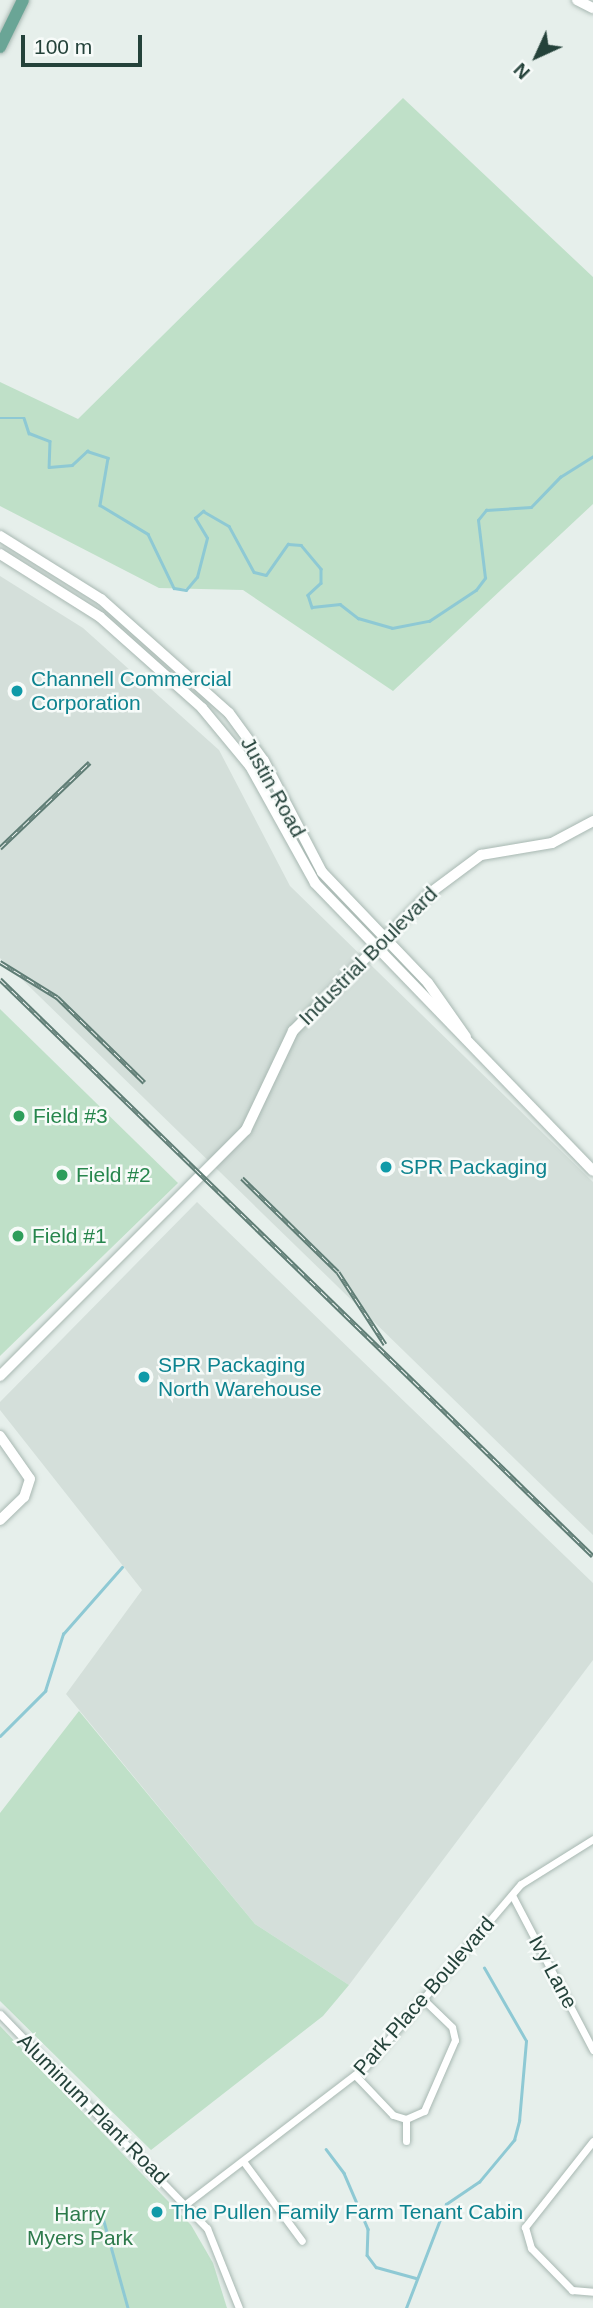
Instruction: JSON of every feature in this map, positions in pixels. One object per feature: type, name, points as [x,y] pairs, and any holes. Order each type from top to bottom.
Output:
[{"type":"main road","points":[[0,47],[23,0]]},
{"type":"street","points":[[577,0],[593,8]]},
{"type":"street","name":"Justin Road","points":[[0,536],[100,599],[229,713],[264,761],[322,872],[428,983],[475,1051]]},
{"type":"street","name":"Justin Road","points":[[0,554],[100,617],[202,708],[250,766],[285,836],[315,884],[593,1171]]},
{"type":"street","name":"Industrial Boulevard","points":[[0,1376],[246,1130],[293,1031],[386,939],[481,855],[552,843],[593,821]]},
{"type":"street","points":[[285,836],[298,830]]},
{"type":"street","points":[[0,1436],[30,1479],[24,1497],[0,1520]]},
{"type":"street","name":"Park Place Boulevard","points":[[187,2203],[355,2076],[512,1895],[550,1861],[593,1839]]},
{"type":"street","name":"Ivy Lane","points":[[512,1895],[593,2050]]},
{"type":"street","points":[[406,2119],[428,2107],[455,2040],[452,2027],[423,1999]]},
{"type":"street","name":"Aluminum Plant Road","points":[[0,2014],[187,2203],[222,2254],[239,2308]]},
{"type":"street","points":[[355,2076],[387,2110],[406,2119]]},
{"type":"street","points":[[406,2119],[406,2141]]},
{"type":"street","points":[[593,2141],[525,2227],[531,2248],[572,2290],[593,2292]]},
{"type":"street","points":[[243,2161],[302,2241]]},
{"type":"shaded area","points":[[0,576],[83,628],[219,750],[290,886],[593,1182],[593,1535],[0,958]]},
{"type":"shaded area","points":[[197,1202],[593,1583],[593,1660],[349,1985],[255,1924],[66,1694],[142,1590],[0,1410],[0,1402]]},
{"type":"green space","points":[[403,98],[593,277],[593,504],[393,691],[243,590],[159,588],[0,506],[0,382],[78,419]]},
{"type":"green space","points":[[0,1009],[178,1183],[0,1356]]},
{"type":"green space","points":[[79,1711],[255,1924],[349,1985],[323,2016],[151,2150],[0,2001],[0,1813]]},
{"type":"green space","name":"Harry Myers Park","points":[[0,2026],[191,2225],[213,2263],[227,2308],[0,2308]]},
{"type":"waterway","points":[[0,418],[24,418],[29,433],[50,441],[49,467],[72,465],[87,451],[108,458],[100,505],[148,534],[174,588],[186,590],[197,577],[207,538],[195,518],[203,511],[229,526],[254,572],[266,575],[288,544],[301,545],[321,569],[321,583],[308,595],[312,607],[340,604],[358,618],[392,628],[429,621],[476,590],[485,578],[478,520],[486,510],[531,507],[560,477],[593,456]]},
{"type":"waterway","points":[[0,1736],[45,1691],[63,1634],[122,1567]]},
{"type":"waterway","points":[[406,2308],[446,2204],[479,2182],[514,2140],[519,2121],[526,2041],[484,1968]]},
{"type":"waterway","points":[[326,2149],[344,2173],[368,2229],[367,2255],[376,2267],[416,2278]]},
{"type":"waterway","points":[[102,2214],[128,2308]]},
{"type":"railway","points":[[0,848],[90,762]]},
{"type":"railway","points":[[0,962],[57,997],[144,1082]]},
{"type":"railway","points":[[0,979],[593,1556]]},
{"type":"railway","points":[[242,1178],[338,1272],[385,1344]]},
{"type":"place","name":"Channell Commercial Corporation","points":[[17,691]]},
{"type":"place","name":"Field #3","points":[[19,1116]]},
{"type":"place","name":"SPR Packaging","points":[[386,1167]]},
{"type":"place","name":"Field #2","points":[[62,1175]]},
{"type":"place","name":"Field #1","points":[[18,1236]]},
{"type":"place","name":"SPR Packaging North Warehouse","points":[[144,1377]]},
{"type":"place","name":"The Pullen Family Farm Tenant Cabin","points":[[157,2212]]}]
